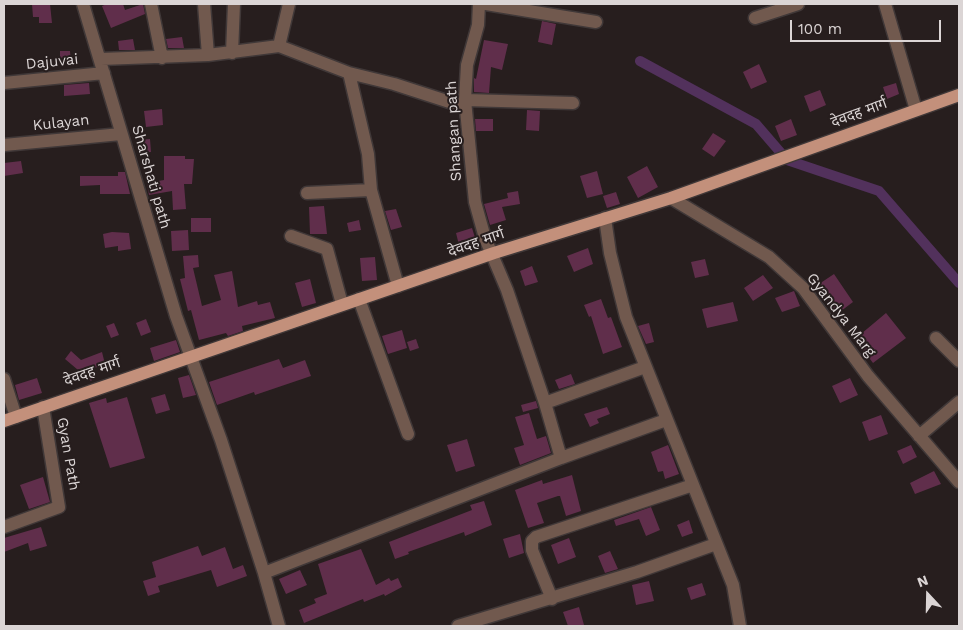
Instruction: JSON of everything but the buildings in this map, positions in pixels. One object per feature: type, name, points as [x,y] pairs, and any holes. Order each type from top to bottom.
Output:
[{"type":"main road","name":"देवदह मार्ग","points":[[10,419],[494,253],[671,198],[959,95]]},
{"type":"street","name":"Sharshati path","points":[[83,4],[101,59],[121,134],[176,316],[192,357],[264,573],[279,626]]},
{"type":"street","points":[[151,4],[162,58]]},
{"type":"street","points":[[204,4],[208,55]]},
{"type":"street","points":[[232,53],[234,4]]},
{"type":"street","points":[[279,46],[288,4]]},
{"type":"street","name":"Shangan path","points":[[479,4],[478,25],[467,65],[465,103],[475,202],[485,238],[494,253],[546,403],[561,458]]},
{"type":"street","points":[[486,4],[596,22]]},
{"type":"street","points":[[755,18],[798,4]]},
{"type":"street","points":[[885,4],[916,110]]},
{"type":"street","points":[[101,59],[208,55],[279,46],[349,73],[465,103],[573,103]]},
{"type":"street","name":"Dajuvai","points":[[4,83],[104,73]]},
{"type":"street","points":[[349,73],[368,154],[371,190],[398,286]]},
{"type":"street","name":"Kulayan","points":[[4,145],[121,134]]},
{"type":"street","points":[[307,193],[371,190]]},
{"type":"street","name":"Gyandya Marg","points":[[671,198],[769,257],[803,288],[868,376],[959,482]]},
{"type":"street","points":[[605,218],[610,253],[626,317],[733,584],[740,626]]},
{"type":"street","points":[[291,236],[327,249],[342,304]]},
{"type":"street","points":[[359,299],[408,434]]},
{"type":"street","points":[[936,338],[959,361]]},
{"type":"street","points":[[546,403],[645,367]]},
{"type":"street","points":[[4,379],[10,419]]},
{"type":"street","points":[[920,436],[959,402]]},
{"type":"street","name":"Gyan Path","points":[[4,527],[59,507],[43,407]]},
{"type":"street","points":[[264,573],[561,458],[666,420]]},
{"type":"street","points":[[552,599],[532,550],[532,540],[536,537],[693,485]]},
{"type":"street","points":[[458,626],[500,612],[552,599],[716,544]]},
{"type":"waterway","points":[[640,61],[756,124],[787,160],[879,191],[959,283]]}]
